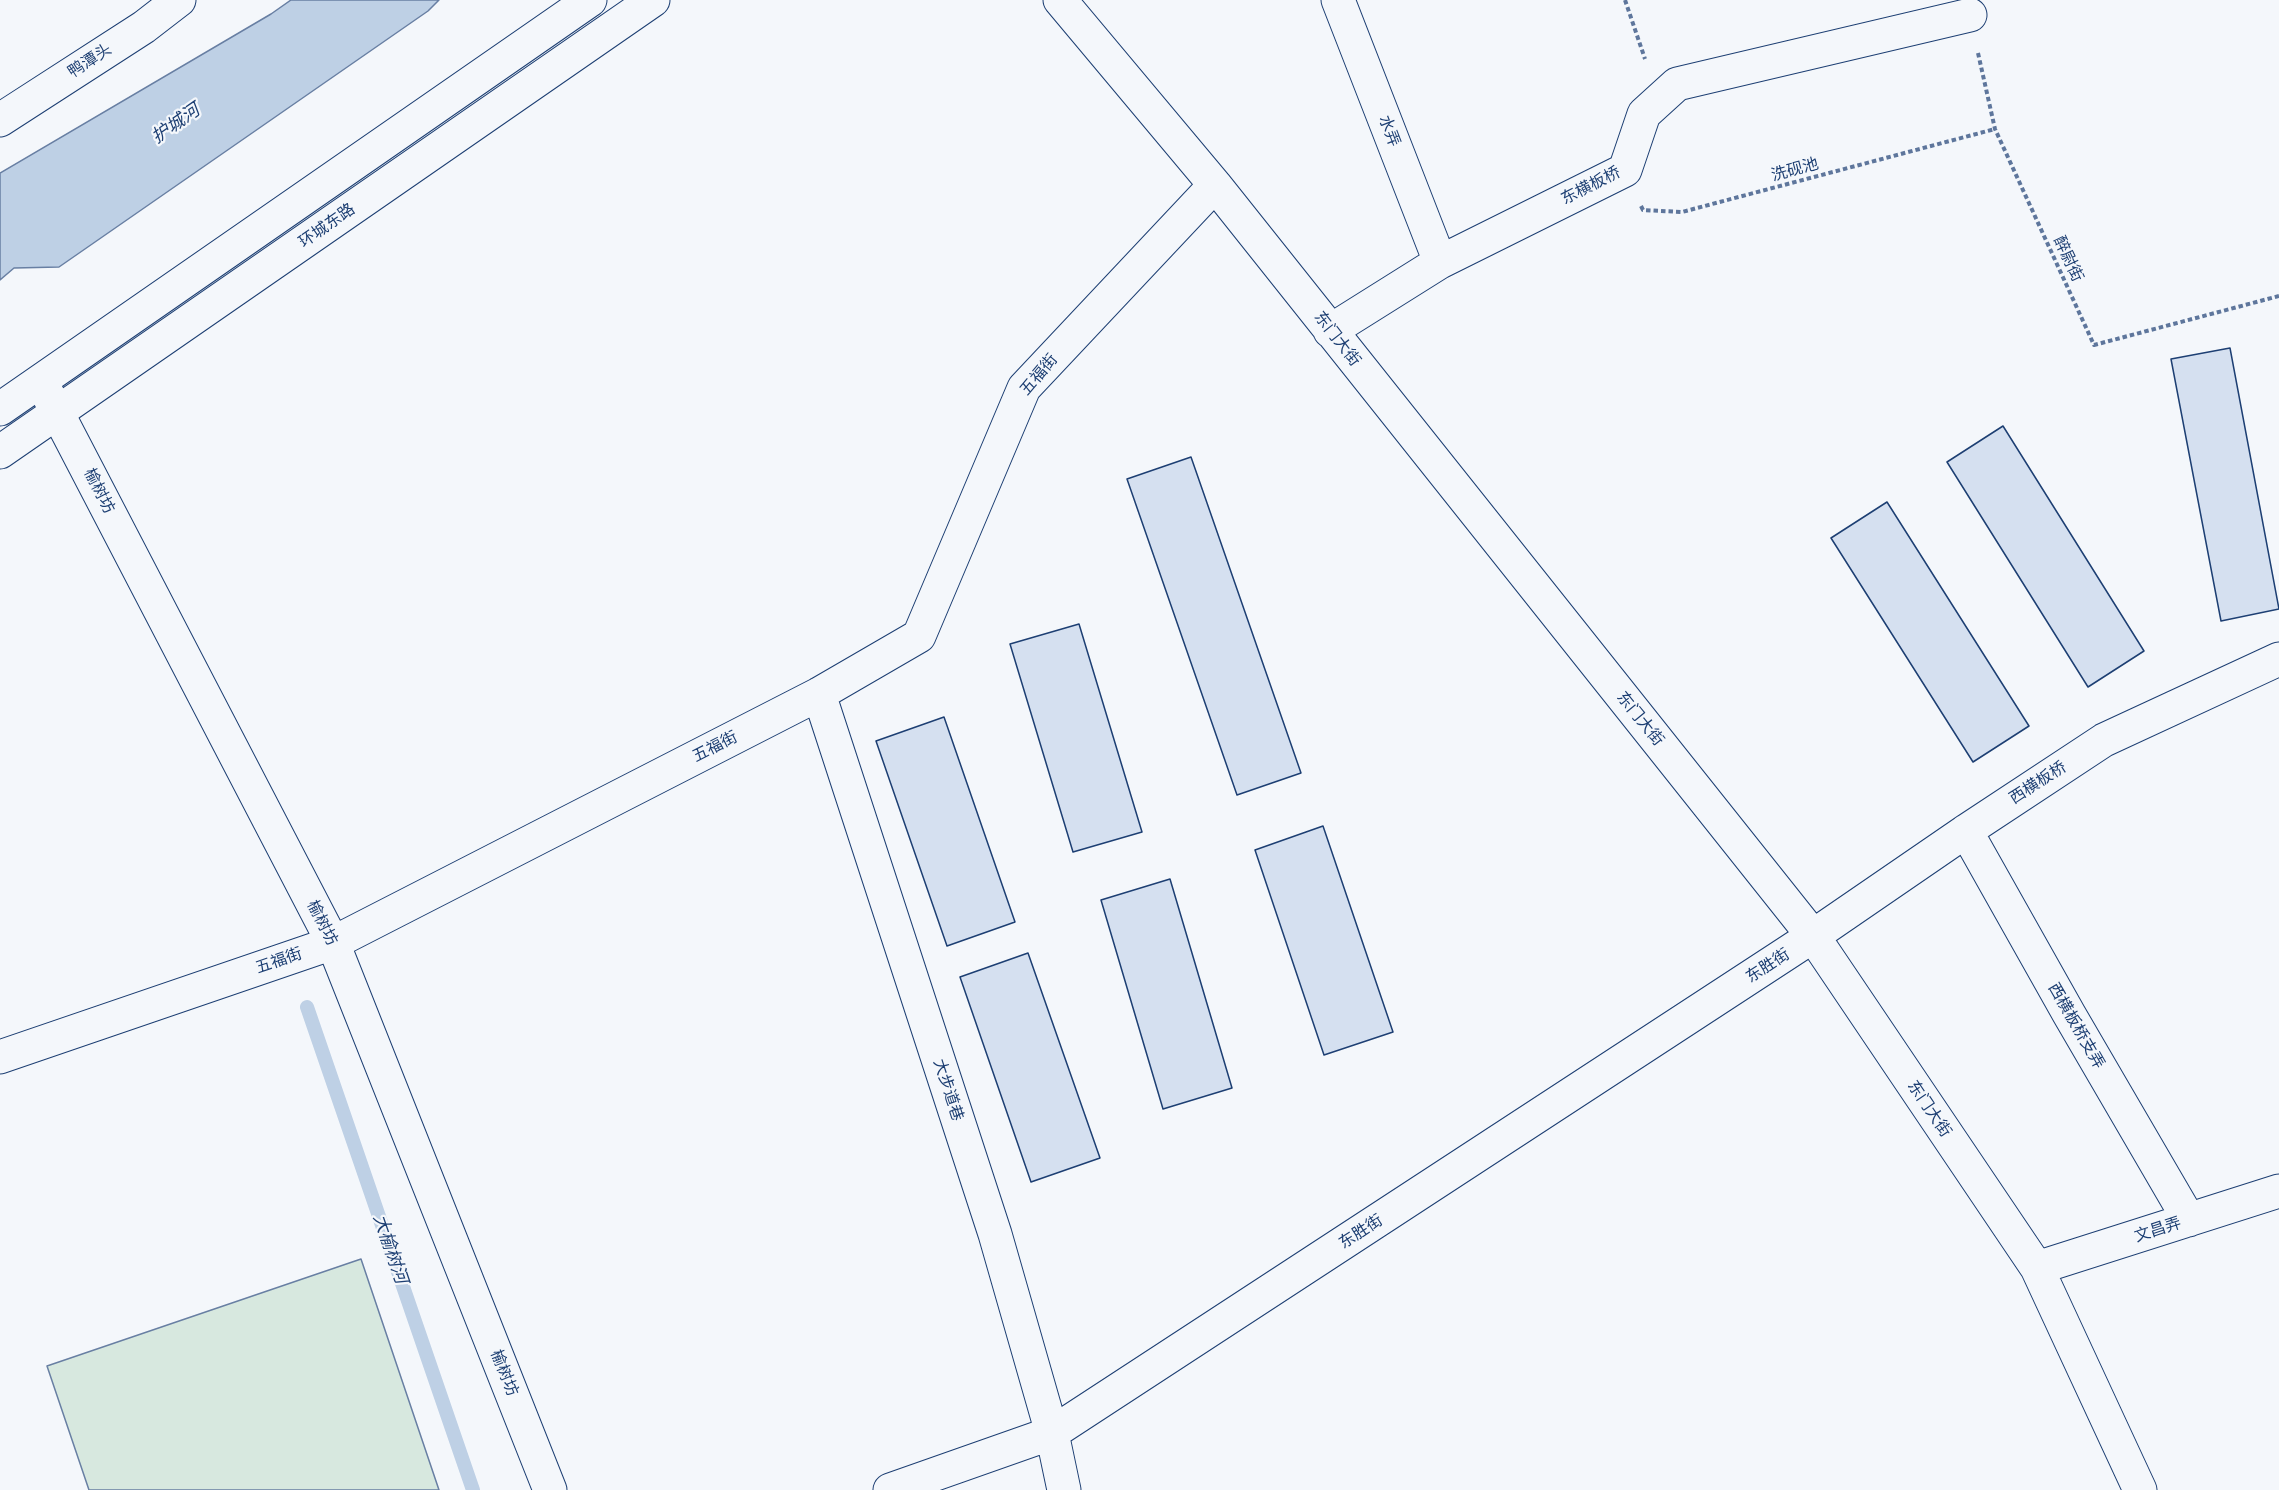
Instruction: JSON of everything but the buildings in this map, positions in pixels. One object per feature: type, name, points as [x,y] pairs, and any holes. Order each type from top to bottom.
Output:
[{"type":"street","name":"鸭潭头","points":[[0,120],[144,27],[179,0]]},
{"type":"street","points":[[0,409],[40,379],[590,0]]},
{"type":"street","name":"环城东路","points":[[0,452],[653,0]]},
{"type":"street","name":"东门大街","points":[[1060,0],[1215,185],[1813,936],[2037,1268],[2140,1490]]},
{"type":"street","name":"水弄","points":[[1338,0],[1440,262]]},
{"type":"street","name":"东横板桥","points":[[1330,331],[1440,262],[1625,170],[1644,114],[1677,84],[1970,15]]},
{"type":"street","name":"五福街","points":[[0,1057],[333,943],[819,694],[919,636],[1024,388],[1215,185]]},
{"type":"street","name":"榆树坊","points":[[40,379],[333,943],[550,1490]]},
{"type":"street","name":"西横板桥","points":[[1813,936],[2103,740],[2279,659]]},
{"type":"street","name":"大步道巷","points":[[819,694],[995,1234],[1052,1434],[1064,1490]]},
{"type":"street","name":"西横板桥支弄","points":[[1966,831],[2068,1014],[2189,1220]]},
{"type":"street","name":"东胜街","points":[[890,1490],[1052,1434],[1813,936]]},
{"type":"street","name":"文昌弄","points":[[2037,1268],[2279,1191]]},
{"type":"path","points":[[1625,0],[1659,101]]},
{"type":"path","name":"醉尉街","points":[[1970,15],[1995,129],[2094,345],[2279,296]]},
{"type":"path","name":"洗砚池","points":[[1625,170],[1643,210],[1682,212],[1995,129]]},
{"type":"shaded area","points":[[361,1259],[439,1490],[89,1490],[47,1366]]},
{"type":"water","name":"护城河","points":[[291,0],[439,0],[428,11],[59,267],[14,268],[0,280],[0,173],[271,14]]},
{"type":"waterway","name":"大榆树河","points":[[307,1007],[473,1490]]}]
